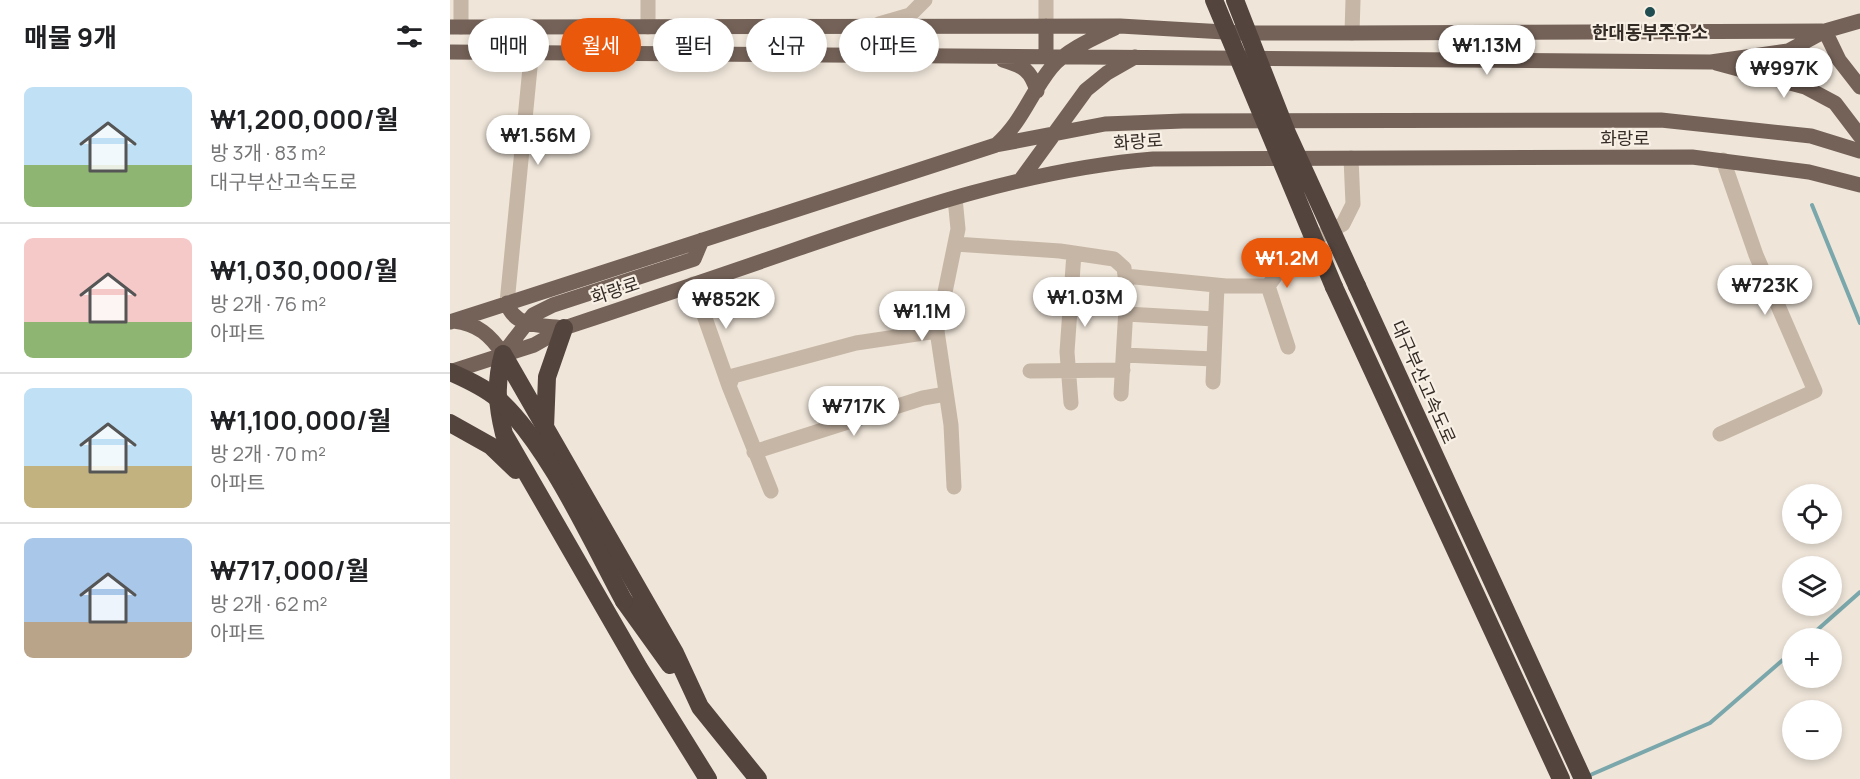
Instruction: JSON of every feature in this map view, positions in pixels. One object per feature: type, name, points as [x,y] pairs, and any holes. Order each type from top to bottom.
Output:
[{"type":"highway","name":"대구부산고속도로","points":[[1214,0],[1334,286],[1559,751],[1583,779]]},
{"type":"highway","name":"대구부산고속도로","points":[[1235,0],[1287,133],[1358,286],[1559,751],[1562,779]]},
{"type":"highway","points":[[545,428],[548,377],[564,327]]},
{"type":"highway","points":[[503,354],[675,653],[700,706]]},
{"type":"highway","points":[[503,354],[496,377],[497,406],[504,434],[530,482],[708,779]]},
{"type":"highway","points":[[450,372],[497,398],[526,429],[556,478],[624,601],[700,706],[758,779]]},
{"type":"highway","points":[[450,423],[491,446],[530,482]]},
{"type":"highway","points":[[624,601],[671,718]]},
{"type":"main road","points":[[549,52],[1711,62],[1788,51],[1824,31],[1860,21]]},
{"type":"main road","points":[[1046,26],[1046,56]]},
{"type":"main road","points":[[939,27],[1120,26],[1242,33],[1824,31]]},
{"type":"main road","points":[[996,145],[1027,110],[1052,68],[1065,56],[1091,39],[1120,26]]},
{"type":"main road","points":[[549,27],[839,27]]},
{"type":"main road","points":[[1824,31],[1839,60],[1860,87]]},
{"type":"main road","points":[[450,52],[468,52]]},
{"type":"main road","points":[[988,56],[1027,71],[1033,76],[1037,91]]},
{"type":"main road","points":[[1022,178],[1086,90],[1107,73],[1136,56]]},
{"type":"main road","points":[[1711,62],[1805,87],[1835,103],[1860,136]]},
{"type":"main road","name":"화랑로","points":[[451,322],[996,145],[1105,124],[1183,121],[1661,120],[1811,136],[1860,151]]},
{"type":"main road","name":"화랑로","points":[[450,372],[534,345],[564,327],[955,198],[1022,178],[1068,172],[1110,162],[1154,159],[1668,157],[1723,160],[1809,171],[1860,185]]},
{"type":"main road","points":[[451,322],[467,323],[487,333],[503,354],[533,315],[553,305],[694,259],[702,240]]},
{"type":"main road","points":[[618,284],[615,292],[617,299],[628,306]]},
{"type":"main road","points":[[507,303],[510,313],[526,323],[564,327]]},
{"type":"street","points":[[456,27],[461,0]]},
{"type":"street","points":[[648,0],[648,27]]},
{"type":"street","points":[[900,18],[910,15],[925,0]]},
{"type":"street","points":[[1046,0],[1046,26]]},
{"type":"street","points":[[1352,33],[1353,0]]},
{"type":"street","points":[[507,303],[531,72]]},
{"type":"street","points":[[1268,286],[1295,249],[1343,224],[1353,204],[1351,158]]},
{"type":"street","points":[[1720,434],[1815,392],[1756,255],[1723,160]]},
{"type":"street","points":[[954,487],[951,425],[937,331],[958,229],[955,198]]},
{"type":"street","points":[[955,244],[1074,253],[1114,259],[1124,268],[1126,314],[1121,394]]},
{"type":"street","points":[[1071,403],[1068,370],[1074,253]]},
{"type":"street","points":[[1125,276],[1217,285],[1268,286]]},
{"type":"street","points":[[693,285],[729,386],[771,491]]},
{"type":"street","points":[[1213,382],[1217,285]]},
{"type":"street","points":[[1268,286],[1288,347]]},
{"type":"street","points":[[1126,314],[1215,319]]},
{"type":"street","points":[[729,386],[734,376],[753,369],[856,343],[937,331]]},
{"type":"street","points":[[1030,371],[1068,370],[1124,362],[1214,358]]},
{"type":"street","points":[[754,452],[923,398],[946,394]]},
{"type":"waterway","points":[[1812,205],[1860,323]]},
{"type":"waterway","points":[[1819,628],[1860,592]]},
{"type":"waterway","points":[[1588,776],[1710,723],[1782,661]]},
{"type":"place","name":"한대동부주유소","points":[[1650,12]]}]
